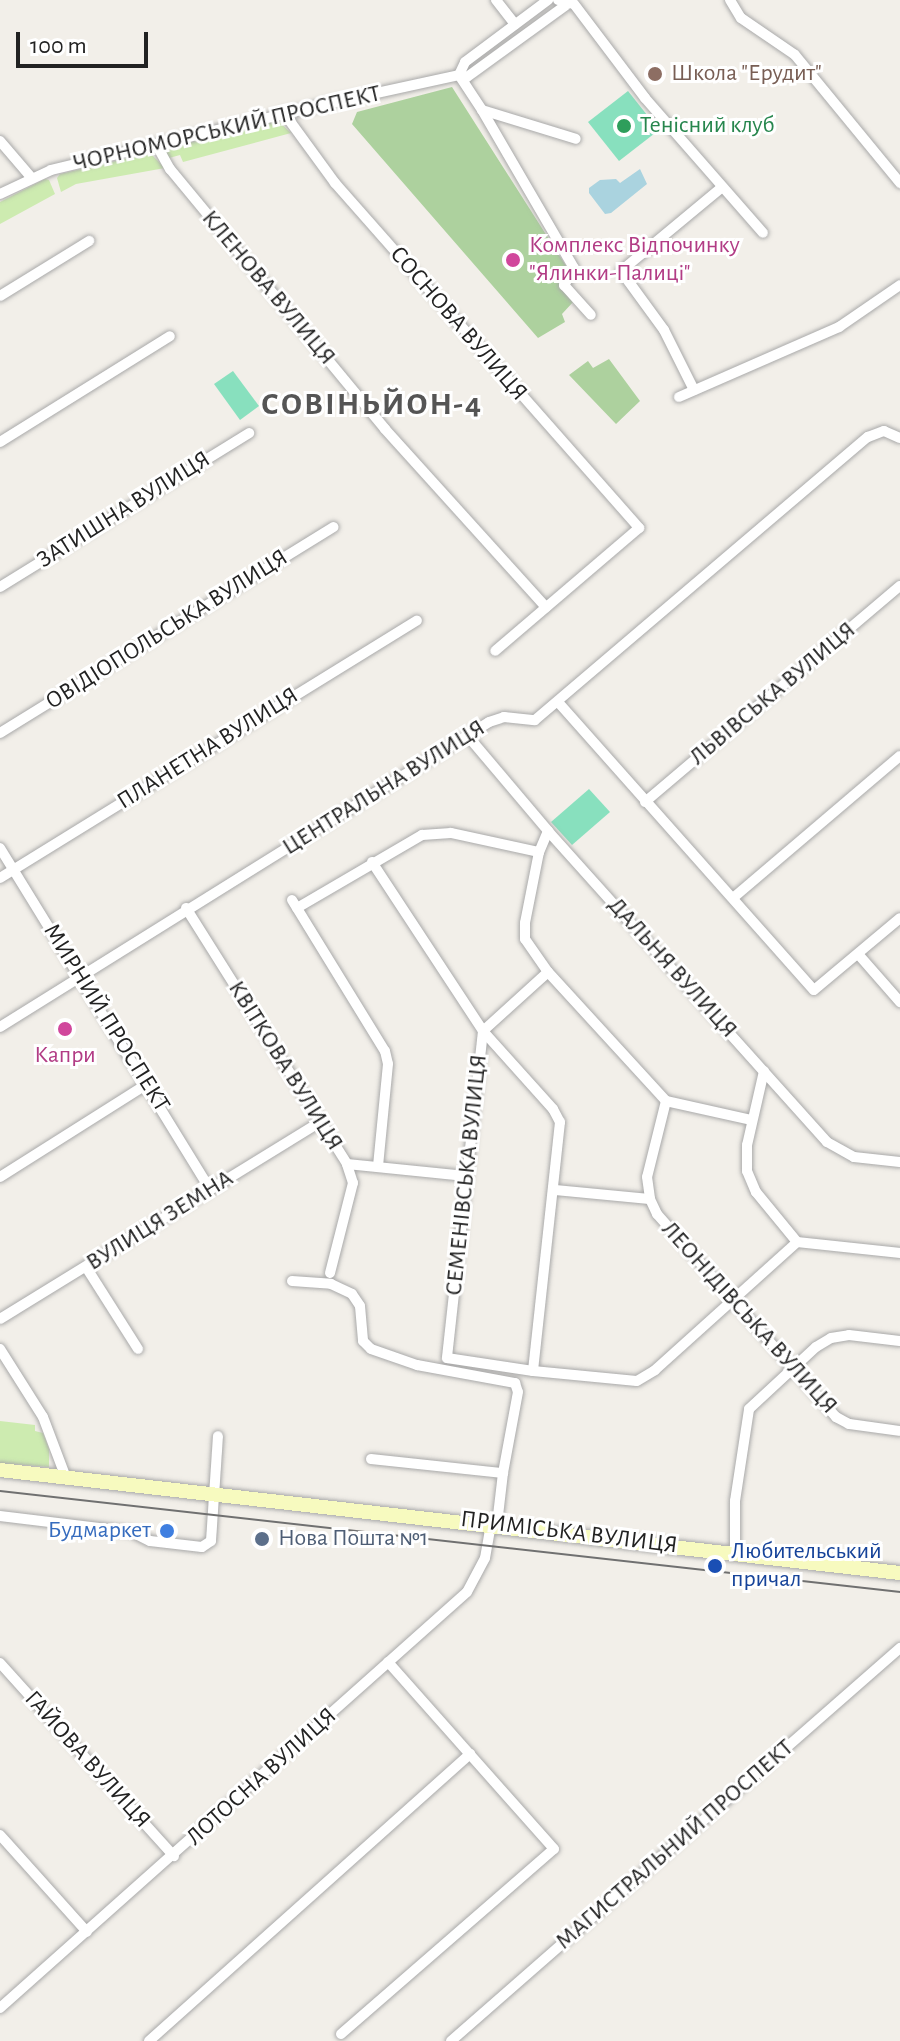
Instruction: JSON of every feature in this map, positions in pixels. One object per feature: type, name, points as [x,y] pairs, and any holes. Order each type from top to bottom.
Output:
[{"type":"street","points":[[496,0],[515,24]]},
{"type":"street","points":[[548,0],[461,66],[459,75],[574,268],[564,285],[591,315]]},
{"type":"street","points":[[730,0],[741,18],[795,55],[900,183]]},
{"type":"street","points":[[569,2],[645,98],[763,233]]},
{"type":"street","name":"ЧОРНОМОРСЬКИЙ ПРОСПЕКТ","points":[[0,194],[31,177],[156,144],[459,75],[467,77],[569,2]]},
{"type":"street","points":[[482,110],[576,139]]},
{"type":"street","name":"СОСНОВА ВУЛИЦЯ","points":[[284,113],[335,183],[639,528],[546,607]]},
{"type":"street","points":[[0,141],[31,177]]},
{"type":"street","name":"КЛЕНОВА ВУЛИЦЯ","points":[[156,144],[170,169],[385,429],[546,607]]},
{"type":"street","points":[[694,390],[664,330],[621,271],[722,187]]},
{"type":"street","points":[[0,296],[89,241]]},
{"type":"street","points":[[679,397],[839,327],[900,285]]},
{"type":"street","points":[[0,442],[170,336]]},
{"type":"street","name":"ЦЕНТРАЛЬНА ВУЛИЦЯ","points":[[0,1027],[467,735],[498,718],[535,720],[868,437],[884,431],[900,438]]},
{"type":"street","name":"ЗАТИШНА ВУЛИЦЯ","points":[[0,587],[249,433]]},
{"type":"street","name":"ОВІДІОПОЛЬСЬКА ВУЛИЦЯ","points":[[0,733],[333,527]]},
{"type":"street","name":"ЛЬВІВСЬКА ВУЛИЦЯ","points":[[645,802],[900,586]]},
{"type":"street","points":[[495,651],[546,607]]},
{"type":"street","name":"ПЛАНЕТНА ВУЛИЦЯ","points":[[0,878],[417,620]]},
{"type":"street","points":[[558,702],[814,990],[900,918]]},
{"type":"street","name":"ДАЛЬНЯ ВУЛИЦЯ","points":[[467,735],[548,831],[836,1150],[854,1157],[900,1162]]},
{"type":"street","points":[[733,898],[900,756]]},
{"type":"street","points":[[548,831],[539,852],[524,931],[529,947],[548,972],[666,1101],[752,1120]]},
{"type":"street","points":[[378,1166],[388,1064],[385,1051],[295,904],[410,840],[436,833],[467,836],[539,852]]},
{"type":"street","name":"МИРНИЙ ПРОСПЕКТ","points":[[0,848],[210,1189]]},
{"type":"street","points":[[372,862],[483,1031],[557,1115],[561,1129],[533,1371],[642,1380],[797,1242]]},
{"type":"street","name":"КВІТКОВА ВУЛИЦЯ","points":[[186,908],[347,1164],[465,1176]]},
{"type":"street","points":[[858,954],[900,1002]]},
{"type":"street","name":"СЕМЕНІВСЬКА ВУЛИЦЯ","points":[[533,1371],[447,1358],[483,1031],[548,972]]},
{"type":"street","points":[[764,1071],[746,1157],[749,1181],[797,1242],[900,1253]]},
{"type":"street","points":[[0,1177],[147,1084]]},
{"type":"street","name":"ЛЕОНІДІВСЬКА ВУЛИЦЯ","points":[[666,1101],[647,1177],[650,1199],[665,1226],[842,1422],[900,1431]]},
{"type":"street","name":"ВУЛИЦЯ ЗЕМНА","points":[[0,1319],[320,1122]]},
{"type":"street","points":[[330,1273],[353,1183],[347,1164]]},
{"type":"street","points":[[555,1190],[650,1199]]},
{"type":"street","points":[[86,1267],[138,1349]]},
{"type":"street","name":"ЛОТОСНА ВУЛИЦЯ","points":[[0,2008],[467,1592],[485,1558],[518,1392],[515,1383],[417,1365],[371,1349],[363,1341],[360,1306],[352,1294],[331,1284],[292,1281]]},
{"type":"street","points":[[735,1553],[735,1501],[746,1416],[754,1403],[831,1338],[849,1335],[900,1341]]},
{"type":"street","points":[[0,1349],[43,1417],[66,1478]]},
{"type":"street","points":[[0,1516],[132,1532],[150,1541],[202,1547],[211,1541],[218,1436]]},
{"type":"street","points":[[371,1459],[503,1473]]},
{"type":"street","name":"ПРИМІСЬКА ВУЛИЦЯ","points":[[0,1470],[215,1496],[494,1524],[900,1573]]},
{"type":"street","name":"МАГИСТРАЛЬНИЙ ПРОСПЕКТ","points":[[451,2041],[900,1648]]},
{"type":"street","points":[[341,2034],[554,1849],[388,1662]]},
{"type":"street","name":"ГАЙОВА ВУЛИЦЯ","points":[[0,1663],[174,1856]]},
{"type":"street","points":[[149,2041],[470,1754]]},
{"type":"street","points":[[0,1835],[87,1932]]},
{"type":"green space","points":[[452,87],[568,269],[559,288],[574,301],[562,314],[565,322],[538,338],[352,124],[357,112]]},
{"type":"green space","name":"Тенісний клуб","points":[[628,91],[659,130],[619,161],[588,122]]},
{"type":"green space","points":[[277,120],[291,133],[183,162],[180,155],[169,158],[166,153],[168,148]]},
{"type":"green space","points":[[150,153],[165,168],[76,184],[61,192],[57,178],[60,174]]},
{"type":"green space","points":[[45,179],[49,180],[55,194],[0,224],[0,202]]},
{"type":"green space","points":[[609,359],[640,401],[616,424],[569,375],[588,361],[593,368]]},
{"type":"green space","points":[[233,371],[259,406],[240,420],[214,384]]},
{"type":"green space","points":[[589,789],[610,812],[572,845],[551,822]]},
{"type":"green space","points":[[0,1421],[35,1425],[35,1431],[43,1433],[49,1449],[49,1467],[0,1463]]},
{"type":"water","points":[[640,169],[647,184],[611,213],[605,214],[589,193],[589,188],[600,180],[616,179],[620,183]]},
{"type":"tram line","points":[[0,1491],[900,1592]]},
{"type":"place","name":"Школа \"Ерудит\"","points":[[655,74]]},
{"type":"place","name":"Тенісний клуб","points":[[624,126]]},
{"type":"place","name":"Комплекс Відпочинку \"Ялинки-Палиці\"","points":[[513,260]]},
{"type":"place","name":"Капри","points":[[65,1029]]},
{"type":"place","name":"Будмаркет","points":[[167,1531]]},
{"type":"place","name":"Нова Пошта №1","points":[[262,1539]]},
{"type":"place","name":"Любительський причал","points":[[715,1566]]},
{"type":"district","name":"СОВІНЬЙОН-4","points":[[372,404]]}]
